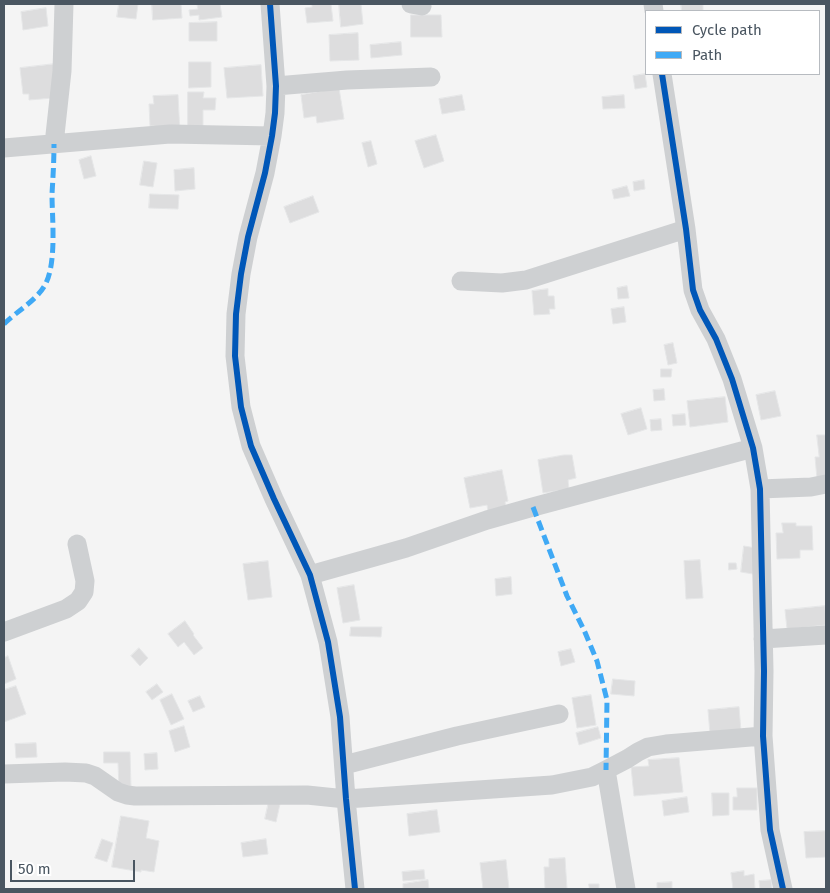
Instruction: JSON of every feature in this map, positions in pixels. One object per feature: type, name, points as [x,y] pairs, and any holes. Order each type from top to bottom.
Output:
[{"type":"street","points":[[54,144],[62,71],[64,4]]},
{"type":"street","points":[[270,4],[276,86],[272,136],[266,173],[248,237],[236,314],[235,356],[241,408],[251,446],[310,575],[328,642],[340,717],[355,889]]},
{"type":"street","points":[[662,75],[686,229],[693,290],[700,310],[716,340],[732,379],[753,448],[760,489],[764,736],[770,830],[783,889]]},
{"type":"street","points":[[276,86],[347,80],[431,77]]},
{"type":"street","points":[[4,148],[170,134],[272,136]]},
{"type":"street","points":[[461,281],[502,283],[526,280],[686,229]]},
{"type":"street","points":[[310,575],[406,548],[533,506],[753,448]]},
{"type":"street","points":[[760,489],[811,487],[826,484]]},
{"type":"street","points":[[4,632],[66,609],[78,601],[84,592],[78,544]]},
{"type":"street","points":[[763,639],[826,635]]},
{"type":"street","points":[[344,765],[457,736],[560,714]]},
{"type":"street","points":[[4,774],[86,773],[95,776],[118,792],[135,796],[307,795],[346,798],[552,785],[592,777],[648,747],[764,736]]},
{"type":"street","points":[[606,770],[626,889]]},
{"type":"building","points":[[119,4],[138,4],[136,19],[117,17]]},
{"type":"building","points":[[152,4],[181,4],[182,18],[153,20]]},
{"type":"building","points":[[220,4],[222,17],[199,20],[199,15],[190,16],[189,10],[198,9],[197,5]]},
{"type":"building","points":[[312,4],[331,4],[333,21],[307,23],[305,8],[312,7]]},
{"type":"building","points":[[339,4],[361,4],[363,24],[341,27]]},
{"type":"building","points":[[681,4],[703,4],[703,10],[682,10]]},
{"type":"building","points":[[46,8],[48,26],[23,30],[21,12]]},
{"type":"building","points":[[411,15],[441,15],[442,37],[411,37]]},
{"type":"building","points":[[217,22],[217,41],[189,41],[189,23]]},
{"type":"building","points":[[358,33],[359,60],[330,61],[329,35]]},
{"type":"building","points":[[401,42],[402,55],[371,58],[370,45]]},
{"type":"building","points":[[189,62],[211,62],[211,87],[189,88]]},
{"type":"building","points":[[55,64],[53,98],[29,100],[29,94],[23,94],[20,68]]},
{"type":"building","points":[[261,65],[263,96],[227,98],[224,68]]},
{"type":"building","points":[[645,74],[647,87],[635,89],[633,76]]},
{"type":"building","points":[[339,88],[344,119],[317,123],[316,116],[304,118],[301,95]]},
{"type":"building","points":[[188,92],[204,92],[203,98],[216,98],[215,110],[203,110],[203,131],[188,131]]},
{"type":"building","points":[[178,95],[180,133],[150,126],[149,104],[154,104],[153,96]]},
{"type":"building","points":[[462,95],[465,110],[442,114],[439,99]]},
{"type":"building","points":[[624,95],[625,108],[603,109],[602,97]]},
{"type":"building","points":[[436,135],[444,161],[424,168],[415,141]]},
{"type":"building","points":[[371,141],[377,164],[368,167],[362,143]]},
{"type":"building","points":[[91,156],[96,176],[84,179],[79,160]]},
{"type":"building","points":[[144,161],[157,163],[153,187],[140,185]]},
{"type":"building","points":[[194,168],[195,189],[175,191],[174,170]]},
{"type":"building","points":[[644,180],[645,189],[634,191],[633,182]]},
{"type":"building","points":[[627,186],[630,196],[614,199],[612,190]]},
{"type":"building","points":[[150,194],[179,195],[178,209],[149,208]]},
{"type":"building","points":[[313,196],[319,212],[290,223],[284,207]]},
{"type":"building","points":[[627,286],[629,298],[618,299],[617,288]]},
{"type":"building","points":[[548,289],[548,296],[554,296],[555,309],[549,309],[550,314],[534,315],[532,291]]},
{"type":"building","points":[[624,307],[626,322],[613,324],[611,309]]},
{"type":"building","points":[[673,343],[677,363],[668,365],[664,345]]},
{"type":"building","points":[[661,369],[672,369],[671,377],[661,377]]},
{"type":"building","points":[[664,389],[665,400],[654,401],[653,390]]},
{"type":"building","points":[[775,391],[781,416],[761,420],[756,395]]},
{"type":"building","points":[[725,397],[728,422],[690,427],[687,401]]},
{"type":"building","points":[[641,408],[647,429],[628,435],[621,414]]},
{"type":"building","points":[[685,414],[686,425],[673,426],[672,415]]},
{"type":"building","points":[[661,419],[662,430],[651,431],[650,420]]},
{"type":"building","points":[[817,435],[826,435],[826,479],[817,479],[815,457],[819,457]]},
{"type":"building","points":[[572,455],[576,478],[568,480],[569,489],[543,493],[538,460]]},
{"type":"building","points":[[502,470],[508,501],[505,502],[506,508],[488,511],[487,505],[470,508],[464,478]]},
{"type":"building","points":[[782,523],[796,523],[796,526],[812,526],[813,550],[800,550],[800,558],[777,559],[776,533],[783,533]]},
{"type":"building","points":[[744,546],[756,548],[753,574],[741,572]]},
{"type":"building","points":[[700,560],[703,598],[686,599],[684,561]]},
{"type":"building","points":[[268,561],[272,597],[248,600],[243,564]]},
{"type":"building","points":[[729,563],[736,563],[737,569],[729,570]]},
{"type":"building","points":[[511,577],[512,594],[496,596],[495,579]]},
{"type":"building","points":[[354,585],[360,620],[343,623],[337,588]]},
{"type":"building","points":[[825,606],[826,625],[787,629],[785,610]]},
{"type":"building","points":[[185,621],[203,648],[194,655],[184,642],[178,647],[168,634]]},
{"type":"building","points":[[351,627],[382,627],[381,637],[350,636]]},
{"type":"building","points":[[139,648],[148,658],[140,666],[131,656]]},
{"type":"building","points":[[571,649],[575,662],[561,666],[558,652]]},
{"type":"building","points":[[8,656],[16,679],[4,684],[4,658]]},
{"type":"building","points":[[613,679],[635,681],[634,696],[611,694]]},
{"type":"building","points":[[157,684],[163,692],[152,700],[146,692]]},
{"type":"building","points":[[16,686],[26,714],[4,722],[4,690]]},
{"type":"building","points":[[172,694],[184,719],[171,725],[160,700]]},
{"type":"building","points":[[591,695],[596,725],[577,728],[572,698]]},
{"type":"building","points":[[200,696],[205,707],[193,712],[188,701]]},
{"type":"building","points":[[739,707],[741,731],[710,734],[708,710]]},
{"type":"building","points":[[184,726],[190,747],[175,752],[169,731]]},
{"type":"building","points":[[598,727],[601,738],[579,745],[576,733]]},
{"type":"building","points":[[36,743],[37,757],[16,758],[15,744]]},
{"type":"building","points":[[104,752],[130,752],[131,788],[119,788],[118,763],[104,763]]},
{"type":"building","points":[[157,753],[158,769],[145,770],[144,754]]},
{"type":"building","points":[[679,758],[683,792],[634,796],[631,767],[649,766],[648,760]]},
{"type":"building","points":[[737,788],[757,788],[757,810],[733,810],[733,797],[737,797]]},
{"type":"building","points":[[712,793],[729,793],[729,815],[713,816]]},
{"type":"building","points":[[687,797],[689,812],[664,816],[662,801]]},
{"type":"building","points":[[269,801],[280,804],[276,822],[265,819]]},
{"type":"building","points":[[437,810],[440,832],[409,836],[407,814]]},
{"type":"building","points":[[121,816],[149,821],[146,838],[159,841],[154,872],[141,870],[141,872],[112,867]]},
{"type":"building","points":[[826,831],[826,857],[806,858],[804,832]]},
{"type":"building","points":[[102,839],[113,843],[107,862],[95,858]]},
{"type":"building","points":[[266,839],[268,854],[243,857],[241,843]]},
{"type":"building","points":[[565,858],[567,889],[545,889],[544,867],[549,867],[549,859]]},
{"type":"building","points":[[506,860],[509,889],[483,889],[480,863]]},
{"type":"building","points":[[424,870],[425,879],[403,881],[402,872]]},
{"type":"building","points":[[744,871],[744,876],[754,874],[755,889],[733,889],[731,873]]},
{"type":"building","points":[[428,880],[429,889],[403,889],[403,884]]},
{"type":"building","points":[[771,880],[772,889],[760,889],[759,881]]},
{"type":"building","points":[[672,882],[672,889],[657,889],[657,883]]},
{"type":"building","points":[[589,884],[599,884],[599,889],[589,889]]},
{"type":"marked path","points":[[4,324],[37,296],[49,276],[53,240],[54,144]]},
{"type":"marked path","points":[[533,507],[567,596],[597,661],[607,700],[606,770]]},
{"type":"cycle path","points":[[270,4],[276,86],[275,113],[265,173],[248,237],[241,274],[236,314],[235,356],[241,407],[251,446],[310,575],[328,642],[340,717],[355,889]]},
{"type":"cycle path","points":[[662,75],[686,229],[693,290],[700,310],[716,339],[732,379],[753,448],[760,489],[764,671],[763,736],[770,830],[783,889]]}]
